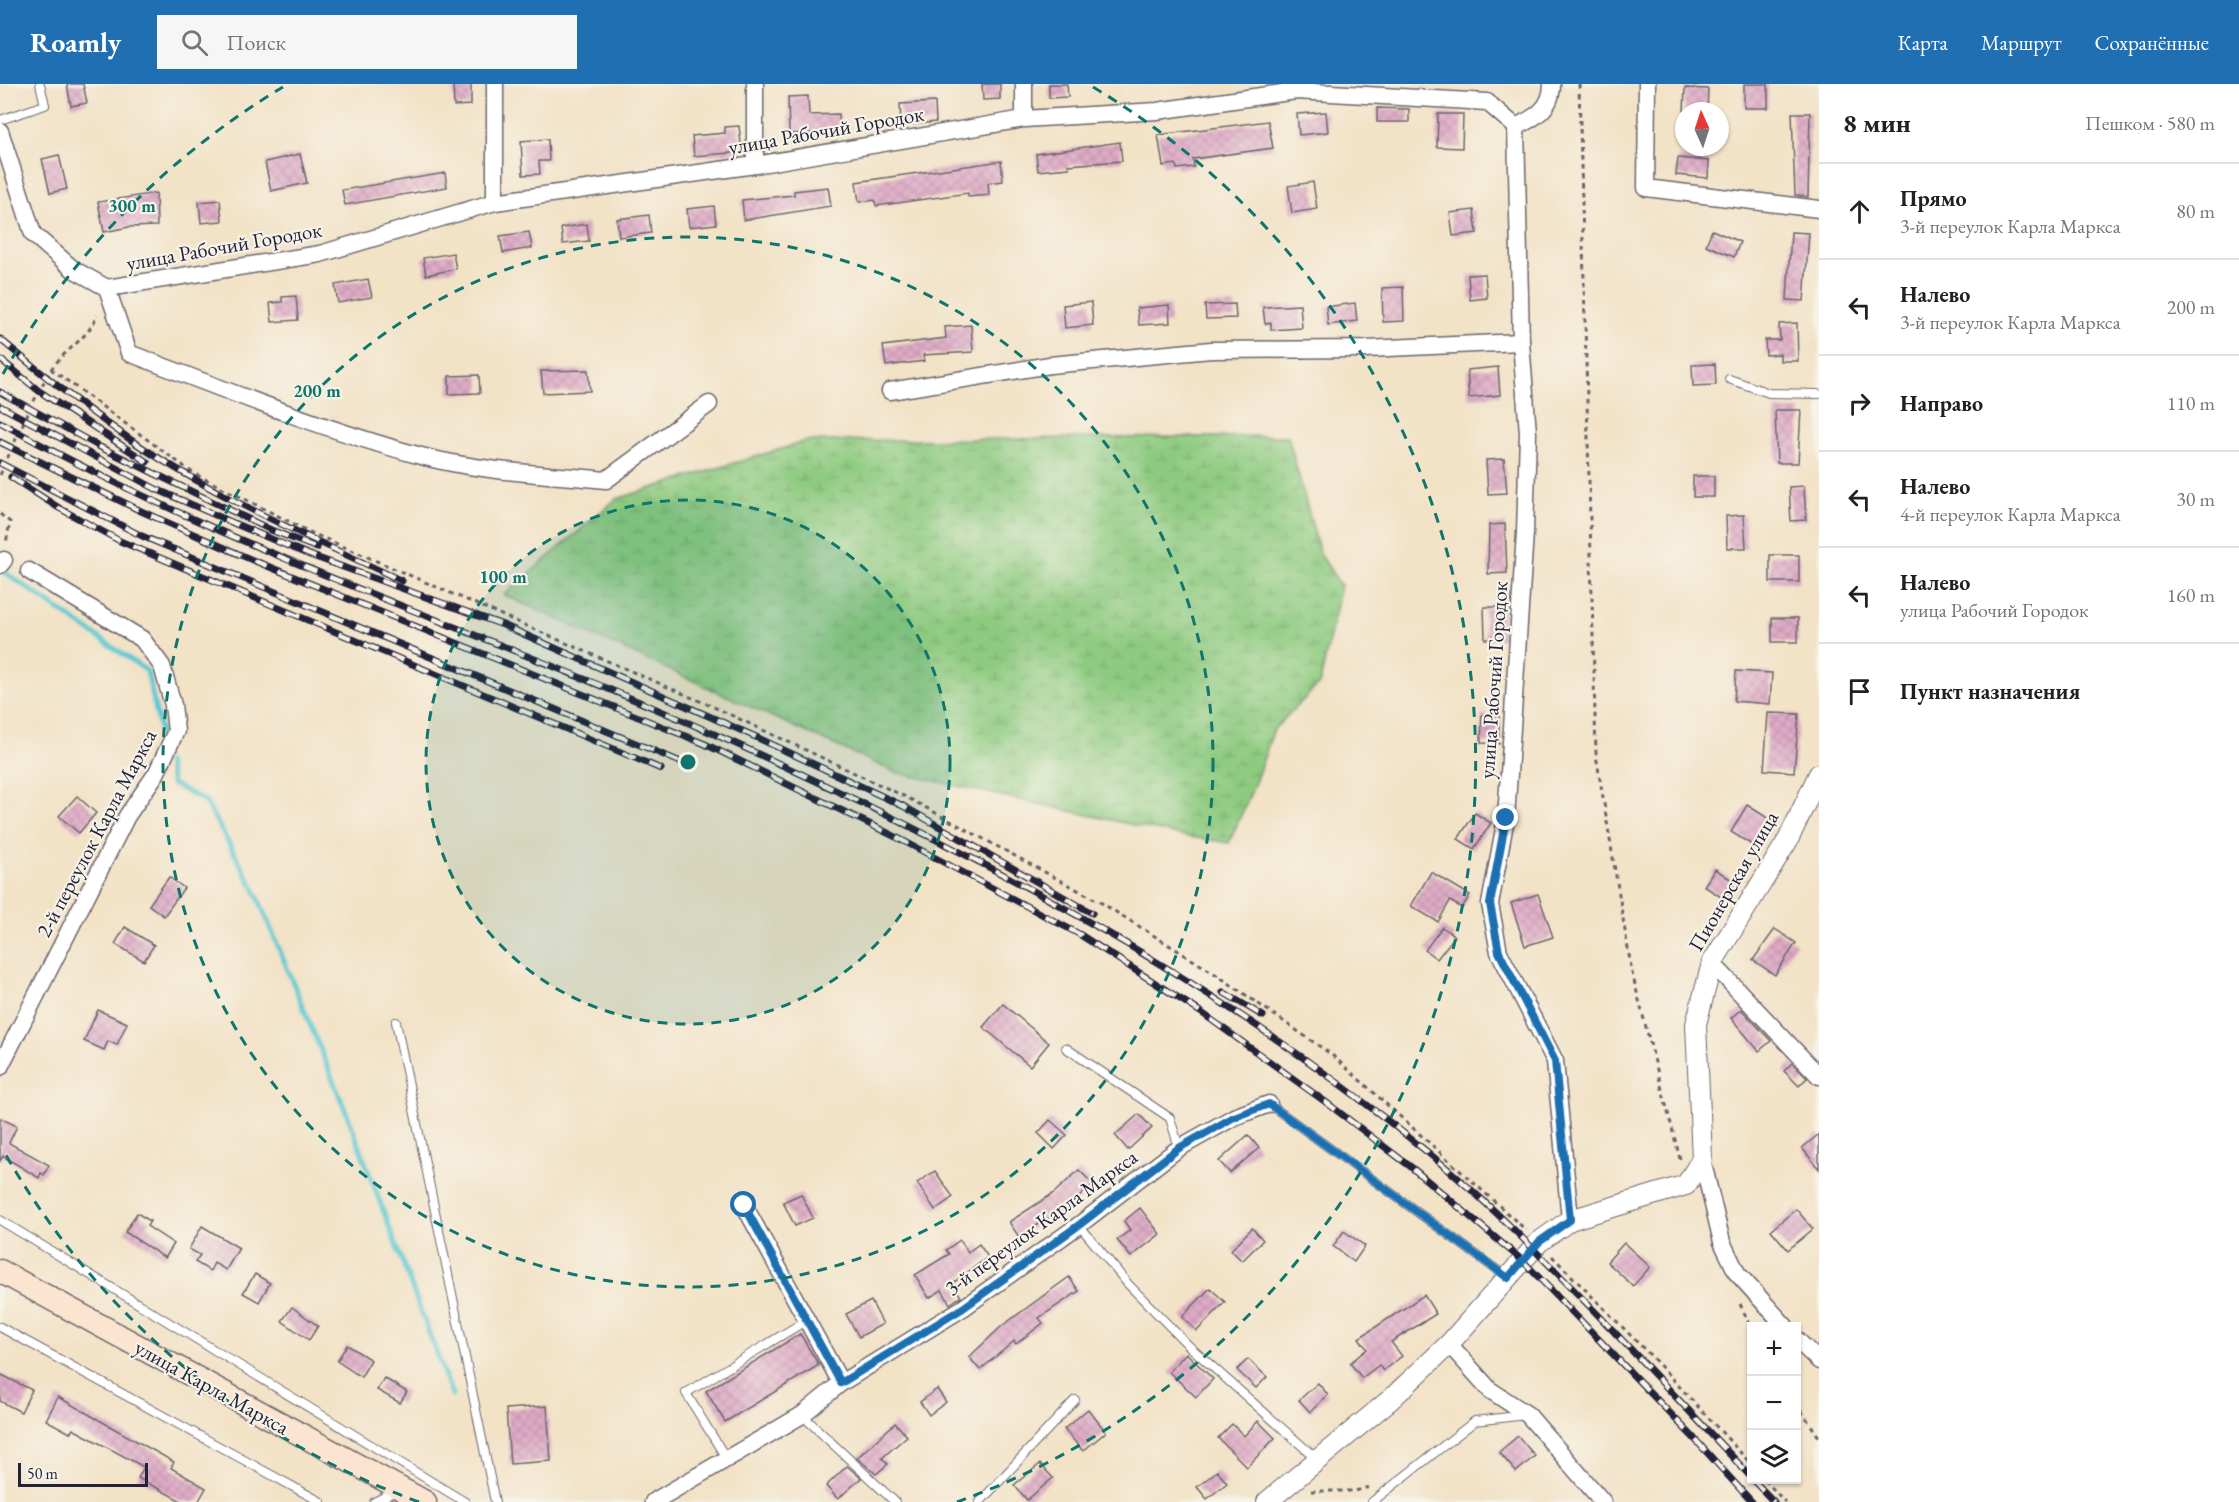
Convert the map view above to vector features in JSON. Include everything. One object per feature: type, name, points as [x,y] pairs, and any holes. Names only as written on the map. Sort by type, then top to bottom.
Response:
[{"type":"main road","name":"улица Карла Маркса","points":[[0,1271],[425,1502]]},
{"type":"street","points":[[495,84],[495,202]]},
{"type":"street","points":[[755,84],[755,165]]},
{"type":"street","points":[[1024,84],[1024,119]]},
{"type":"street","points":[[1516,127],[1538,116],[1552,98],[1552,84]]},
{"type":"street","points":[[1647,84],[1646,188],[1819,209]]},
{"type":"street","name":"улица Рабочий Городок","points":[[709,404],[606,480],[494,469],[423,456],[257,403],[129,353],[107,288],[320,254],[495,202],[755,165],[1024,119],[1157,111],[1296,88],[1487,102],[1516,127],[1521,342],[1528,433],[1525,533],[1506,818],[1490,904],[1499,952],[1555,1061],[1570,1220]]},
{"type":"street","points":[[0,131],[33,234],[73,269],[107,288]]},
{"type":"street","points":[[890,391],[1050,366],[1211,350],[1366,349],[1521,342]]},
{"type":"street","name":"2-й переулок Карла Маркса","points":[[0,1067],[127,816],[156,774],[176,731],[173,705],[162,666],[142,639],[29,571]]},
{"type":"street","name":"Пионерская улица","points":[[1702,1159],[1696,1024],[1712,963],[1788,840],[1819,774]]},
{"type":"street","points":[[1712,963],[1819,1076]]},
{"type":"street","name":"3-й переулок Карла Маркса","points":[[653,1502],[802,1415],[841,1383],[963,1308],[1079,1225],[1179,1148],[1234,1117],[1269,1104]]},
{"type":"street","points":[[1273,1496],[1318,1460],[1449,1344],[1539,1242],[1570,1220],[1686,1185],[1702,1159]]},
{"type":"street","points":[[1702,1159],[1722,1242],[1737,1273],[1781,1322]]},
{"type":"street","points":[[744,1205],[841,1383]]},
{"type":"street","points":[[1801,1343],[1819,1361]]},
{"type":"street","points":[[1449,1344],[1490,1390],[1528,1415],[1603,1502]]},
{"type":"lane","points":[[0,120],[45,105],[40,84]]},
{"type":"lane","points":[[1729,379],[1769,393],[1819,394]]},
{"type":"lane","points":[[396,1022],[495,1502]]},
{"type":"lane","points":[[1066,1048],[1170,1118],[1179,1148]]},
{"type":"lane","points":[[1269,1104],[1508,1278]]},
{"type":"lane","points":[[0,1220],[465,1502]]},
{"type":"lane","points":[[1079,1225],[1128,1284],[1189,1346],[1318,1460]]},
{"type":"lane","points":[[726,1458],[686,1393],[807,1320]]},
{"type":"lane","points":[[0,1327],[321,1502]]},
{"type":"lane","points":[[980,1502],[1076,1400]]},
{"type":"lane","points":[[802,1415],[895,1502]]},
{"type":"lane","points":[[1372,1502],[1475,1421],[1528,1415]]},
{"type":"lane","points":[[374,1502],[401,1489]]},
{"type":"path","points":[[1579,84],[1596,756],[1632,973],[1686,1185]]},
{"type":"path","points":[[0,475],[18,432],[51,369],[93,326],[107,288]]},
{"type":"path","points":[[51,369],[193,473],[312,533],[727,713],[908,798],[1100,902],[1217,975],[1332,1055],[1539,1242],[1653,1357],[1747,1460]]},
{"type":"path","points":[[1738,1298],[1749,1322]]},
{"type":"path","points":[[1801,1409],[1819,1437]]},
{"type":"path","points":[[1273,1496],[1355,1491],[1400,1478]]},
{"type":"path","points":[[1769,1484],[1785,1502]]},
{"type":"green space","points":[[1288,436],[1320,554],[1341,586],[1320,683],[1274,729],[1253,788],[1229,843],[1183,836],[894,772],[504,595],[616,499],[807,441]]},
{"type":"building","points":[[67,84],[83,84],[87,103],[71,106]]},
{"type":"building","points":[[453,84],[471,84],[471,105],[454,106]]},
{"type":"building","points":[[982,84],[1000,84],[1000,99],[983,100]]},
{"type":"building","points":[[1049,84],[1067,84],[1068,97],[1049,98]]},
{"type":"building","points":[[1744,84],[1768,84],[1768,108],[1744,108]]},
{"type":"building","points":[[1685,88],[1708,89],[1707,102],[1684,102]]},
{"type":"building","points":[[808,96],[809,115],[839,114],[840,132],[789,134],[788,97]]},
{"type":"building","points":[[935,102],[936,122],[901,125],[900,104]]},
{"type":"building","points":[[1377,108],[1409,109],[1409,122],[1377,122]]},
{"type":"building","points":[[1326,112],[1328,132],[1299,135],[1297,114]]},
{"type":"building","points":[[1792,113],[1810,113],[1808,197],[1795,195]]},
{"type":"building","points":[[1438,114],[1463,114],[1462,148],[1437,147]]},
{"type":"building","points":[[1268,121],[1273,148],[1193,159],[1194,167],[1177,169],[1176,164],[1163,166],[1158,135]]},
{"type":"building","points":[[739,126],[742,152],[694,156],[692,136],[725,133],[725,127]]},
{"type":"building","points":[[548,139],[549,161],[539,161],[540,174],[523,175],[521,141]]},
{"type":"building","points":[[1120,142],[1122,161],[1068,165],[1069,168],[1038,171],[1036,154]]},
{"type":"building","points":[[300,154],[307,183],[271,191],[265,162]]},
{"type":"building","points":[[59,155],[67,189],[50,193],[42,159]]},
{"type":"building","points":[[1678,158],[1709,161],[1708,178],[1676,175]]},
{"type":"building","points":[[1001,161],[1003,181],[988,183],[989,195],[968,197],[968,193],[876,206],[875,200],[859,202],[856,182]]},
{"type":"building","points":[[445,173],[447,187],[345,205],[342,190]]},
{"type":"building","points":[[1313,182],[1317,209],[1292,213],[1288,186]]},
{"type":"building","points":[[828,187],[831,206],[744,220],[742,200],[794,195],[794,191]]},
{"type":"building","points":[[156,193],[157,226],[129,227],[104,232],[98,202]]},
{"type":"building","points":[[220,200],[222,221],[201,223],[199,202]]},
{"type":"building","points":[[714,206],[716,224],[689,227],[687,209]]},
{"type":"building","points":[[1474,210],[1477,233],[1453,236],[1450,213]]},
{"type":"building","points":[[649,215],[651,233],[619,237],[617,219]]},
{"type":"building","points":[[587,224],[589,241],[563,244],[561,228]]},
{"type":"building","points":[[1712,230],[1740,242],[1734,257],[1706,245]]},
{"type":"building","points":[[529,232],[532,248],[503,253],[500,236]]},
{"type":"building","points":[[1791,232],[1809,233],[1804,301],[1787,300]]},
{"type":"building","points":[[453,253],[456,269],[426,275],[423,258]]},
{"type":"building","points":[[1485,274],[1487,298],[1470,300],[1468,275]]},
{"type":"building","points":[[368,279],[372,297],[338,303],[335,285]]},
{"type":"building","points":[[1403,287],[1404,321],[1383,322],[1382,288]]},
{"type":"building","points":[[296,296],[298,320],[272,322],[270,303],[282,302],[282,297]]},
{"type":"building","points":[[1091,302],[1093,325],[1065,328],[1063,305]]},
{"type":"building","points":[[1355,303],[1357,321],[1328,325],[1326,307]]},
{"type":"building","points":[[1235,304],[1236,318],[1206,319],[1205,305]]},
{"type":"building","points":[[1169,305],[1170,323],[1139,325],[1137,308]]},
{"type":"building","points":[[1300,305],[1302,328],[1271,330],[1271,323],[1265,324],[1263,307]]},
{"type":"building","points":[[1797,323],[1798,361],[1780,361],[1780,354],[1766,355],[1765,340],[1780,340],[1779,324]]},
{"type":"building","points":[[971,325],[973,352],[923,355],[924,361],[886,366],[883,346],[946,338],[945,327]]},
{"type":"building","points":[[1715,364],[1716,385],[1693,386],[1692,365]]},
{"type":"building","points":[[1498,367],[1500,395],[1469,398],[1467,370]]},
{"type":"building","points":[[588,370],[590,391],[543,393],[541,371]]},
{"type":"building","points":[[479,375],[480,393],[449,394],[449,376]]},
{"type":"building","points":[[1775,410],[1801,410],[1798,463],[1777,463]]},
{"type":"building","points":[[1504,459],[1507,493],[1488,494],[1486,460]]},
{"type":"building","points":[[1693,476],[1714,476],[1714,497],[1693,497]]},
{"type":"building","points":[[1804,486],[1806,520],[1791,521],[1789,487]]},
{"type":"building","points":[[1744,515],[1746,548],[1727,548],[1726,516]]},
{"type":"building","points":[[1505,524],[1507,573],[1488,574],[1489,525]]},
{"type":"building","points":[[1770,555],[1799,555],[1799,582],[1770,582]]},
{"type":"building","points":[[1484,607],[1503,607],[1503,639],[1485,639]]},
{"type":"building","points":[[1772,618],[1798,618],[1798,642],[1772,642]]},
{"type":"building","points":[[1736,671],[1772,673],[1770,704],[1734,701]]},
{"type":"building","points":[[1768,713],[1799,714],[1794,772],[1764,770]]},
{"type":"building","points":[[1482,715],[1499,715],[1499,744],[1481,743]]},
{"type":"building","points":[[77,796],[96,813],[79,833],[59,816]]},
{"type":"building","points":[[1747,805],[1774,822],[1757,848],[1731,832]]},
{"type":"building","points":[[1475,813],[1491,823],[1474,849],[1458,839]]},
{"type":"building","points":[[1715,869],[1735,882],[1724,899],[1704,886]]},
{"type":"building","points":[[1431,872],[1470,895],[1462,908],[1450,901],[1438,922],[1411,906]]},
{"type":"building","points":[[169,877],[184,888],[164,916],[149,905]]},
{"type":"building","points":[[1538,894],[1553,937],[1525,946],[1511,903]]},
{"type":"building","points":[[125,927],[154,945],[144,961],[115,944]]},
{"type":"building","points":[[1442,927],[1455,936],[1437,959],[1425,950]]},
{"type":"building","points":[[1775,929],[1796,943],[1775,975],[1753,960]]},
{"type":"building","points":[[1003,1004],[1049,1043],[1030,1066],[983,1027]]},
{"type":"building","points":[[1741,1009],[1771,1041],[1759,1051],[1731,1018]]},
{"type":"building","points":[[98,1010],[127,1023],[117,1045],[108,1041],[104,1050],[84,1041]]},
{"type":"building","points":[[1792,1063],[1807,1078],[1799,1086],[1784,1071]]},
{"type":"building","points":[[1139,1114],[1152,1128],[1128,1150],[1115,1135]]},
{"type":"building","points":[[0,1118],[17,1126],[9,1143],[49,1165],[44,1175],[41,1173],[39,1178],[3,1156],[0,1161]]},
{"type":"building","points":[[1050,1120],[1067,1135],[1054,1149],[1038,1133]]},
{"type":"building","points":[[1819,1134],[1819,1169],[1802,1148]]},
{"type":"building","points":[[1248,1135],[1259,1148],[1230,1173],[1219,1161]]},
{"type":"building","points":[[1079,1170],[1093,1184],[1074,1202],[1019,1237],[1009,1222],[1054,1193]]},
{"type":"building","points":[[935,1171],[953,1197],[935,1210],[917,1183]]},
{"type":"building","points":[[801,1194],[813,1218],[795,1226],[783,1202]]},
{"type":"building","points":[[1140,1208],[1160,1234],[1131,1257],[1117,1240],[1130,1230],[1124,1221]]},
{"type":"building","points":[[1796,1209],[1813,1229],[1788,1250],[1771,1230]]},
{"type":"building","points":[[137,1213],[150,1221],[147,1226],[174,1244],[165,1258],[125,1232]]},
{"type":"building","points":[[202,1226],[239,1248],[226,1270],[214,1263],[210,1271],[195,1262],[200,1255],[189,1249]]},
{"type":"building","points":[[1252,1228],[1263,1240],[1242,1261],[1231,1250]]},
{"type":"building","points":[[1344,1231],[1365,1246],[1354,1262],[1333,1246]]},
{"type":"building","points":[[960,1240],[968,1252],[979,1244],[988,1257],[953,1283],[961,1297],[950,1304],[942,1290],[929,1298],[915,1275],[949,1254],[946,1250]]},
{"type":"building","points":[[1624,1243],[1650,1267],[1633,1286],[1607,1262]]},
{"type":"building","points":[[255,1274],[270,1283],[259,1302],[243,1293]]},
{"type":"building","points":[[1069,1277],[1079,1291],[1039,1318],[1043,1323],[1016,1344],[1014,1341],[980,1370],[969,1357],[1002,1326]]},
{"type":"building","points":[[1210,1288],[1225,1302],[1197,1331],[1182,1317]]},
{"type":"building","points":[[1424,1295],[1436,1314],[1391,1342],[1402,1356],[1383,1371],[1379,1365],[1362,1378],[1350,1363],[1367,1349],[1359,1338]]},
{"type":"building","points":[[871,1301],[883,1324],[859,1337],[846,1314]]},
{"type":"building","points":[[292,1307],[318,1326],[309,1340],[282,1321]]},
{"type":"building","points":[[800,1334],[819,1365],[725,1422],[706,1391]]},
{"type":"building","points":[[347,1345],[371,1360],[361,1377],[337,1361]]},
{"type":"building","points":[[1186,1353],[1213,1379],[1196,1397],[1169,1372]]},
{"type":"building","points":[[1248,1359],[1267,1377],[1256,1388],[1237,1370]]},
{"type":"building","points":[[0,1374],[32,1390],[21,1412],[0,1401]]},
{"type":"building","points":[[384,1378],[407,1392],[400,1403],[377,1390]]},
{"type":"building","points":[[1318,1383],[1328,1395],[1310,1412],[1299,1400]]},
{"type":"building","points":[[937,1389],[946,1402],[929,1415],[920,1402]]},
{"type":"building","points":[[58,1397],[174,1462],[171,1468],[206,1488],[198,1502],[183,1502],[138,1478],[144,1467],[73,1429],[70,1433],[46,1420]]},
{"type":"building","points":[[547,1406],[551,1461],[510,1464],[506,1409]]},
{"type":"building","points":[[1088,1409],[1106,1432],[1083,1451],[1064,1429]]},
{"type":"building","points":[[1258,1421],[1275,1438],[1247,1467],[1218,1438],[1232,1424],[1244,1436]]},
{"type":"building","points":[[895,1423],[907,1436],[882,1458],[888,1464],[876,1474],[857,1458]]},
{"type":"building","points":[[1518,1436],[1535,1456],[1516,1472],[1499,1452]]},
{"type":"building","points":[[1040,1464],[1053,1478],[1027,1500],[1014,1485]]},
{"type":"building","points":[[847,1466],[861,1478],[838,1499],[826,1486]]},
{"type":"building","points":[[1217,1471],[1227,1483],[1207,1499],[1197,1487]]},
{"type":"waterway","points":[[0,569],[147,671],[164,747]]},
{"type":"waterway","points":[[167,762],[172,784],[205,801],[255,890],[351,1124],[452,1395]]},
{"type":"railway","points":[[0,339],[82,405],[166,462],[265,516],[402,581]]},
{"type":"railway","points":[[0,359],[39,391],[147,462]]},
{"type":"railway","points":[[0,392],[100,447],[271,530],[317,548]]},
{"type":"railway","points":[[0,406],[156,489],[238,525],[307,554],[503,625],[756,737],[903,806],[1092,913]]},
{"type":"railway","points":[[0,422],[86,468],[174,510],[353,587],[625,695],[807,777],[991,868],[1170,970],[1256,1025],[1340,1084],[1445,1167],[1492,1208],[1558,1274],[1747,1473]]},
{"type":"railway","points":[[0,442],[141,511],[250,559],[705,744],[896,837],[1079,934],[1202,1013],[1327,1103],[1411,1167],[1523,1261],[1692,1436],[1752,1502]]},
{"type":"railway","points":[[0,463],[142,536],[683,763]]},
{"type":"railway","points":[[11,477],[59,508],[120,541],[661,769]]},
{"type":"railway","points":[[1223,992],[1263,1016]]},
{"type":"railway","points":[[1757,1484],[1774,1502]]},
{"type":"route","points":[[744,1205],[841,1383],[963,1308],[1079,1225],[1179,1148],[1234,1117],[1269,1104],[1508,1278],[1533,1247],[1570,1220],[1555,1061],[1499,952],[1490,904],[1506,818]]}]
